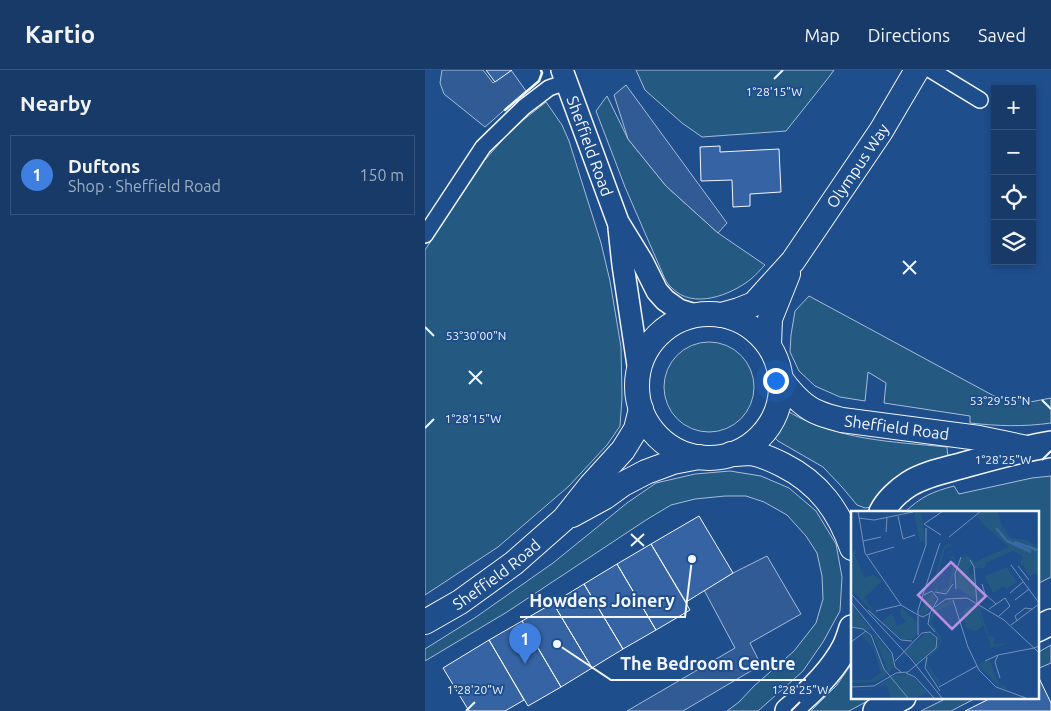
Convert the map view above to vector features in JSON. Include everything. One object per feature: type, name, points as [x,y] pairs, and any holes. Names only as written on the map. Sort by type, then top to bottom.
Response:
[{"type":"highway","points":[[883,511],[900,491],[918,480],[1039,446]]},
{"type":"highway","points":[[1039,628],[1051,622]]},
{"type":"highway","points":[[788,711],[825,676],[846,645],[851,631]]},
{"type":"highway","points":[[876,711],[901,698]]},
{"type":"main road","name":"Olympus Way","points":[[721,315],[754,304],[793,261],[881,131],[917,70]]},
{"type":"main road","name":"Sheffield Road","points":[[564,76],[618,222],[642,260],[657,291],[665,300],[679,310],[695,315]]},
{"type":"main road","name":"Sheffield Road","points":[[618,222],[639,372]]},
{"type":"main road","name":"Olympus Way","points":[[769,345],[770,319],[793,261]]},
{"type":"main road","points":[[731,454],[743,450],[753,443],[762,435],[775,415],[781,392],[781,380],[777,362],[769,345],[748,325],[735,318],[721,315],[695,315],[676,322],[658,335],[649,346],[643,358],[639,372],[638,393],[641,409],[649,424],[656,434],[675,449],[699,457],[750,453],[772,459],[794,471],[813,485],[826,498],[847,532],[851,545]]},
{"type":"main road","name":"Sheffield Road","points":[[781,380],[791,393],[805,404],[818,413],[833,418],[1039,446]]},
{"type":"main road","name":"Sheffield Road","points":[[425,622],[460,602],[515,563],[564,519],[591,484],[623,450],[636,429],[641,409]]},
{"type":"main road","name":"Sheffield Road","points":[[564,519],[646,472],[673,462],[699,457]]},
{"type":"street","points":[[931,70],[980,100]]},
{"type":"street","points":[[425,235],[483,148],[524,107],[564,76]]},
{"type":"shaded area","points":[[442,70],[483,70],[493,83],[511,70],[526,91],[485,127],[444,94],[440,83]]},
{"type":"shaded area","points":[[636,70],[834,70],[786,131],[702,137],[682,123],[645,90]]},
{"type":"shaded area","points":[[626,85],[727,223],[718,233],[666,186],[628,139],[614,95]]},
{"type":"shaded area","points":[[607,96],[628,139],[666,186],[718,233],[765,265],[751,279],[723,295],[701,299],[681,295],[669,285],[625,187],[596,111]]},
{"type":"shaded area","points":[[546,102],[562,125],[569,141],[601,243],[610,281],[621,347],[622,398],[620,426],[607,445],[569,486],[498,547],[425,595],[425,250],[484,161],[513,128]]},
{"type":"shaded area","points":[[809,296],[994,396],[1030,402],[1051,398],[1051,423],[1010,426],[970,423],[970,416],[884,403],[886,383],[868,372],[865,401],[840,397],[815,386],[799,371],[790,352],[795,311]]},
{"type":"shaded area","points":[[709,342],[726,346],[741,355],[750,370],[754,387],[750,404],[741,419],[726,428],[709,432],[692,428],[677,419],[668,404],[664,387],[668,370],[677,355],[692,346]]},
{"type":"shaded area","points":[[786,412],[826,429],[846,434],[886,441],[947,447],[948,459],[872,507],[865,508],[857,505],[823,467],[778,441],[773,436],[773,432]]},
{"type":"shaded area","points":[[730,471],[761,476],[789,488],[816,511],[836,544],[842,577],[840,611],[823,642],[803,671],[758,711],[727,711],[794,651],[816,623],[823,599],[822,576],[817,553],[806,536],[787,515],[764,502],[746,496],[695,499],[671,505],[507,612],[425,661],[425,649],[476,617],[553,563],[627,503],[656,483],[695,474]]},
{"type":"shaded area","points":[[1051,476],[1051,577],[1039,583],[1039,511],[906,511],[928,495],[954,486],[959,494],[1032,478]]},
{"type":"shaded area","points":[[767,556],[801,614],[750,643],[761,665],[683,711],[627,711],[735,648],[704,590]]},
{"type":"shaded area","points":[[1051,645],[1051,663],[1039,668],[1039,652]]},
{"type":"shaded area","points":[[851,664],[851,698],[873,698],[849,711],[811,711],[837,685]]},
{"type":"shaded area","points":[[947,698],[976,698],[951,711],[921,711]]},
{"type":"building","points":[[486,70],[512,70],[495,82]]},
{"type":"building","points":[[720,146],[720,152],[779,149],[781,192],[750,194],[750,206],[733,207],[732,180],[701,181],[700,147]]},
{"type":"building","points":[[699,516],[733,573],[686,602],[651,544]]},
{"type":"building","points":[[651,544],[690,610],[656,630],[617,564]]},
{"type":"building","points":[[617,564],[656,630],[623,649],[584,584]]},
{"type":"building","points":[[584,584],[623,649],[592,668],[553,603]]},
{"type":"building","points":[[553,603],[592,668],[561,687],[522,621]]},
{"type":"building","points":[[522,621],[561,687],[528,706],[489,640]]},
{"type":"building","points":[[489,640],[524,700],[505,711],[469,711],[443,668]]},
{"type":"building","points":[[1039,678],[1051,703],[1051,711],[965,711],[991,698],[1039,698]]},
{"type":"wall","points":[[505,110],[539,81],[542,73],[541,70]]},
{"type":"place","name":"Howdens Joinery","points":[[692,559]]},
{"type":"place","name":"The Bedroom Centre","points":[[557,644]]},
{"type":"place","name":"Duftons","points":[[525,664]]}]
